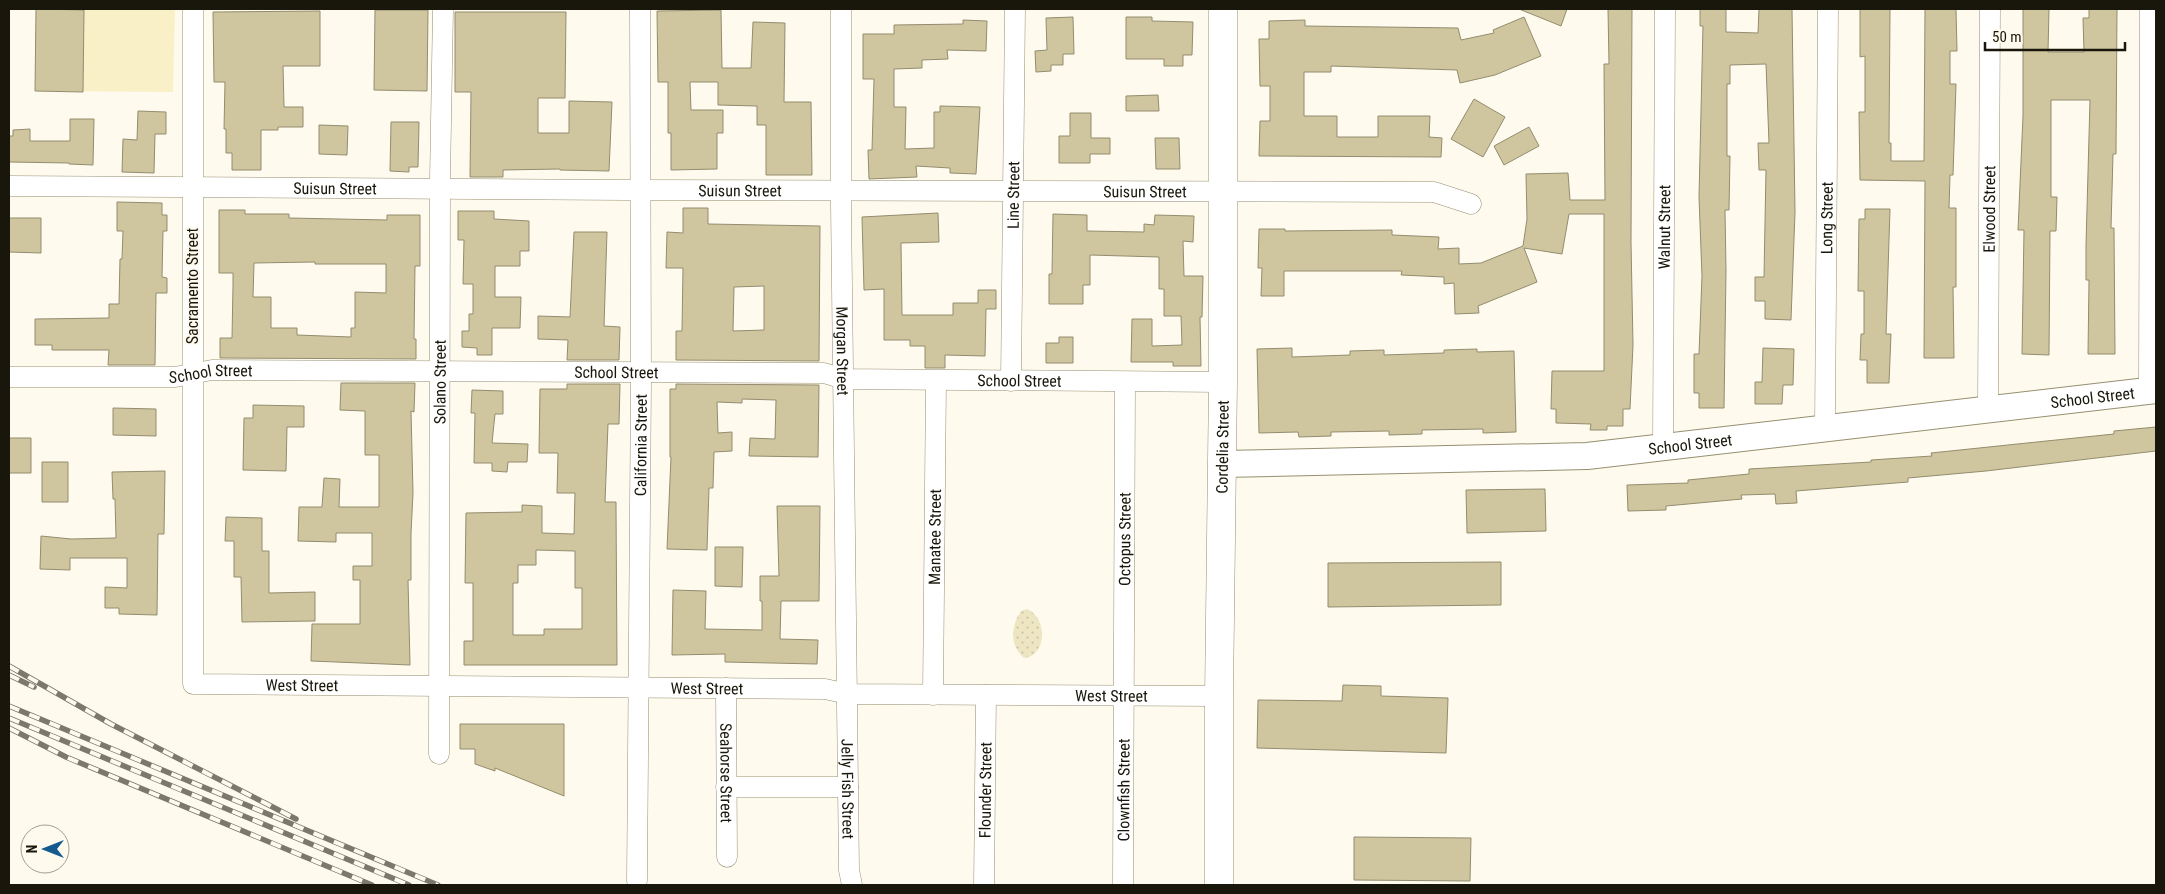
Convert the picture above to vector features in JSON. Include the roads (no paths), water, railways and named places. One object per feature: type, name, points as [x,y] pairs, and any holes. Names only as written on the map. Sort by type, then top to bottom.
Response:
[{"type":"main road","name":"Cordelia Street","points":[[1219,885],[1224,192],[1223,9]]},
{"type":"street","name":"Sacramento Street","points":[[193,9],[193,684]]},
{"type":"street","name":"Solano Street","points":[[439,754],[440,189],[443,9]]},
{"type":"street","name":"California Street","points":[[637,881],[636,759],[640,689],[640,9]]},
{"type":"street","name":"Morgan Street","points":[[841,9],[841,190],[848,694]]},
{"type":"street","name":"Line Street","points":[[1011,381],[1015,9]]},
{"type":"street","name":"Walnut Street","points":[[1664,446],[1665,9]]},
{"type":"street","name":"Long Street","points":[[1825,428],[1828,9]]},
{"type":"street","name":"Elwood Street","points":[[1988,409],[1990,9]]},
{"type":"street","points":[[2150,9],[2152,390]]},
{"type":"street","name":"Suisun Street","points":[[9,186],[1434,192],[1471,204]]},
{"type":"street","name":"School Street","points":[[9,377],[174,377],[212,370],[441,370],[824,374],[844,379],[936,381],[1223,382]]},
{"type":"street","name":"Manatee Street","points":[[933,695],[936,381]]},
{"type":"street","name":"Octopus Street","points":[[1124,696],[1125,382]]},
{"type":"street","name":"School Street","points":[[1222,464],[1587,456],[2152,390]]},
{"type":"street","name":"West Street","points":[[193,684],[825,689],[848,694],[1219,696]]},
{"type":"street","name":"Seahorse Street","points":[[726,688],[727,857]]},
{"type":"street","name":"Jelly Fish Street","points":[[848,694],[849,870],[852,885]]},
{"type":"street","name":"Flounder Street","points":[[984,885],[986,695]]},
{"type":"street","name":"Clownfish Street","points":[[1123,885],[1124,696]]},
{"type":"street","points":[[726,787],[848,787]]},
{"type":"railway","points":[[9,666],[111,724],[296,819]]},
{"type":"railway","points":[[9,675],[34,687]]},
{"type":"railway","points":[[9,706],[438,885]]},
{"type":"railway","points":[[9,718],[409,885]]},
{"type":"railway","points":[[9,728],[66,757],[372,885]]}]
